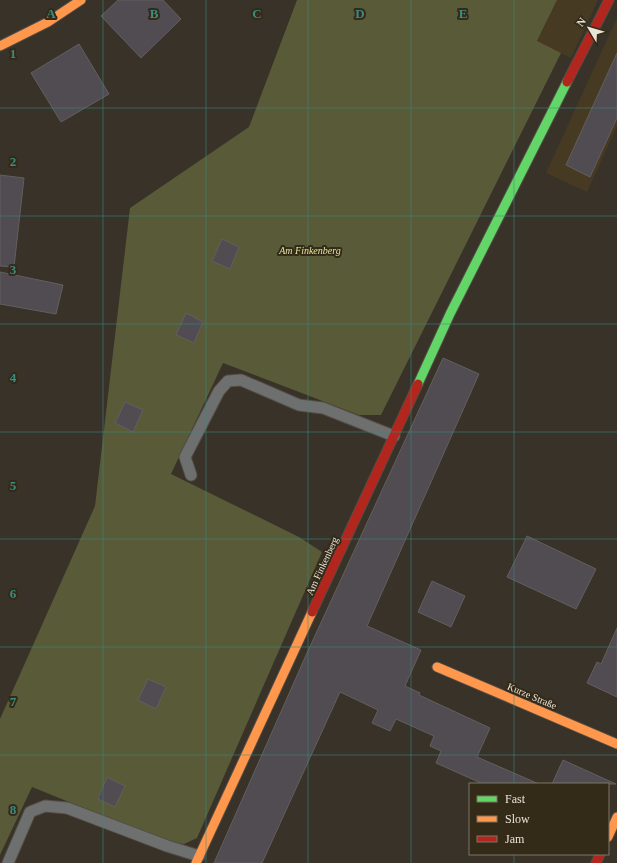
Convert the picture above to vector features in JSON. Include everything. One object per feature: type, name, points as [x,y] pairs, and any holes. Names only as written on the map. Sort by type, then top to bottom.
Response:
[{"type":"street","points":[[0,46],[48,22],[81,0]]},
{"type":"street","name":"Am Finkenberg","points":[[198,860],[450,314],[609,0]]},
{"type":"street","name":"Kurze Straße","points":[[438,667],[617,744]]},
{"type":"street","points":[[609,835],[617,817]]},
{"type":"lane","points":[[191,475],[185,457],[219,391],[228,381],[241,380],[299,405],[323,408],[394,436]]},
{"type":"lane","points":[[8,863],[30,812],[45,806],[67,808],[167,846],[198,860]]},
{"type":"shaded area","points":[[557,0],[598,0],[571,58],[537,42]]},
{"type":"shaded area","points":[[617,18],[617,126],[587,192],[546,173]]},
{"type":"green space","name":"Am Finkenberg","points":[[297,0],[557,0],[537,41],[561,53],[381,415],[359,415],[223,363],[171,474],[299,537],[322,552],[197,838],[184,844],[170,843],[32,787],[0,855],[0,719],[95,506],[130,208],[249,127]]},
{"type":"building","points":[[118,0],[163,0],[181,19],[141,58],[101,16]]},
{"type":"building","points":[[79,44],[109,94],[61,122],[31,73]]},
{"type":"building","points":[[617,53],[617,118],[590,177],[566,165]]},
{"type":"building","points":[[0,175],[24,178],[14,267],[0,266]]},
{"type":"building","points":[[222,239],[239,247],[230,269],[212,261]]},
{"type":"building","points":[[0,272],[63,285],[56,314],[0,304]]},
{"type":"building","points":[[186,313],[203,322],[194,343],[176,335]]},
{"type":"building","points":[[443,358],[479,374],[367,626],[421,650],[405,686],[420,693],[419,695],[490,728],[477,757],[537,783],[481,783],[436,763],[441,751],[430,746],[434,736],[396,719],[390,731],[372,723],[378,710],[340,692],[262,863],[214,863],[307,653]]},
{"type":"building","points":[[125,402],[143,410],[133,432],[115,423]]},
{"type":"building","points":[[527,536],[596,569],[576,609],[507,577]]},
{"type":"building","points":[[432,581],[465,596],[451,627],[418,612]]},
{"type":"building","points":[[617,628],[617,697],[587,683],[597,662],[601,664]]},
{"type":"building","points":[[148,679],[166,687],[156,709],[138,700]]},
{"type":"building","points":[[563,760],[616,784],[609,783],[552,783]]},
{"type":"building","points":[[107,777],[125,786],[115,807],[98,799]]},
{"type":"traffic: fast","points":[[418,384],[450,314],[567,82]]},
{"type":"traffic: slow","points":[[0,46],[48,22],[81,0]]},
{"type":"traffic: slow","points":[[196,863],[312,612]]},
{"type":"traffic: slow","points":[[437,667],[617,744]]},
{"type":"traffic: slow","points":[[609,835],[617,817]]},
{"type":"traffic: jam","points":[[567,82],[609,0]]},
{"type":"traffic: jam","points":[[312,612],[418,384]]},
{"type":"traffic: jam","points":[[596,863],[600,855]]}]
